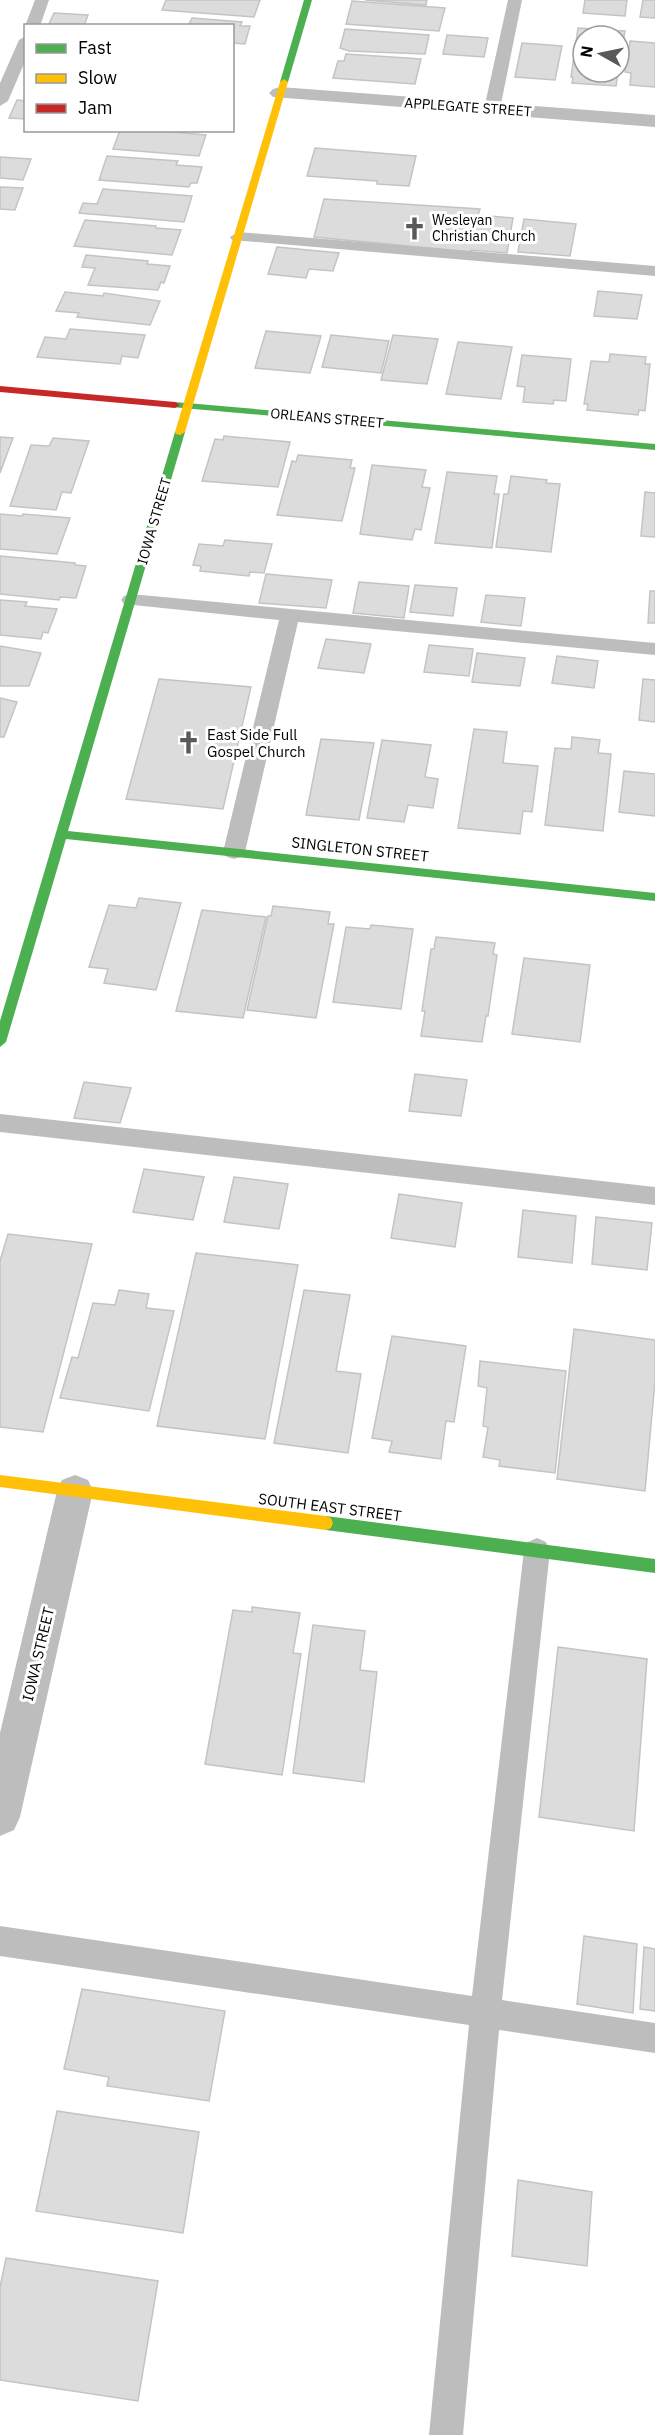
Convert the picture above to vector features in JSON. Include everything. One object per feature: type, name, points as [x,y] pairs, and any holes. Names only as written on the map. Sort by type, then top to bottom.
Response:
[{"type":"street","name":"IOWA STREET","points":[[0,1042],[308,0]]},
{"type":"street","name":"APPLEGATE STREET","points":[[280,93],[655,121]]},
{"type":"street","name":"ORLEANS STREET","points":[[0,389],[655,447]]},
{"type":"street","name":"SINGLETON STREET","points":[[62,834],[655,897]]},
{"type":"street","name":"SOUTH EAST STREET","points":[[0,1481],[655,1566]]},
{"type":"street","name":"IOWA STREET","points":[[0,1817],[75,1491]]},
{"type":"lane","points":[[33,24],[42,0]]},
{"type":"lane","points":[[492,109],[515,0]]},
{"type":"lane","points":[[0,102],[24,45]]},
{"type":"lane","points":[[238,237],[655,271]]},
{"type":"lane","points":[[131,600],[655,649]]},
{"type":"lane","points":[[234,852],[290,615]]},
{"type":"lane","points":[[0,1123],[655,1196]]},
{"type":"lane","points":[[446,2435],[485,2013],[537,1550]]},
{"type":"lane","points":[[0,1941],[655,2038]]},
{"type":"building","points":[[166,0],[260,0],[254,17],[162,10]]},
{"type":"building","points":[[365,0],[427,0],[426,5]]},
{"type":"building","points":[[585,0],[627,0],[625,16],[583,13]]},
{"type":"building","points":[[643,0],[655,0],[655,18],[640,17]]},
{"type":"building","points":[[352,1],[445,8],[439,31],[346,24]]},
{"type":"building","points":[[54,13],[88,15],[85,24],[49,24]]},
{"type":"building","points":[[192,18],[242,22],[240,26],[250,26],[245,44],[234,43],[234,24],[189,24]]},
{"type":"building","points":[[345,29],[429,35],[425,54],[349,51],[340,48]]},
{"type":"building","points":[[447,35],[488,38],[484,57],[443,54]]},
{"type":"building","points":[[631,41],[655,43],[655,87],[630,85]]},
{"type":"building","points":[[522,43],[562,46],[555,80],[515,77]]},
{"type":"building","points":[[346,54],[421,59],[415,84],[333,78],[338,61],[344,61]]},
{"type":"building","points":[[587,84],[616,84],[616,86]]},
{"type":"building","points":[[17,100],[24,101],[24,119],[9,118]]},
{"type":"building","points":[[119,132],[173,132],[206,135],[199,156],[113,149]]},
{"type":"building","points":[[315,148],[416,156],[409,186],[377,184],[377,181],[307,176]]},
{"type":"building","points":[[107,156],[178,161],[176,165],[202,167],[197,183],[191,183],[189,187],[99,180]]},
{"type":"building","points":[[0,157],[31,159],[23,180],[0,178]]},
{"type":"building","points":[[0,187],[23,188],[15,210],[0,209]]},
{"type":"building","points":[[103,189],[192,196],[184,222],[79,213],[83,203],[97,204]]},
{"type":"building","name":"Wesleyan Christian Church","points":[[324,199],[480,209],[478,215],[513,218],[507,253],[471,250],[471,252],[314,237]]},
{"type":"building","points":[[524,219],[576,224],[570,256],[518,252]]},
{"type":"building","points":[[85,220],[181,230],[172,255],[74,246]]},
{"type":"building","points":[[277,247],[339,253],[333,271],[309,269],[306,278],[268,274]]},
{"type":"building","points":[[86,255],[148,261],[147,264],[170,266],[164,283],[161,282],[158,290],[88,285],[95,268],[82,267]]},
{"type":"building","points":[[598,291],[642,295],[637,319],[594,316]]},
{"type":"building","points":[[65,292],[103,296],[104,293],[160,301],[150,325],[77,317],[79,313],[56,311]]},
{"type":"building","points":[[70,329],[145,335],[138,358],[122,356],[120,364],[37,357],[45,337],[66,339]]},
{"type":"building","points":[[266,331],[321,336],[310,373],[255,368]]},
{"type":"building","points":[[331,335],[389,341],[381,373],[322,367]]},
{"type":"building","points":[[393,335],[438,339],[427,384],[381,380]]},
{"type":"building","points":[[458,342],[512,347],[501,399],[446,394]]},
{"type":"building","points":[[610,354],[646,357],[645,364],[650,364],[645,411],[639,410],[638,415],[587,410],[588,404],[584,404],[591,361],[609,362]]},
{"type":"building","points":[[522,355],[571,359],[566,401],[554,400],[553,404],[523,402],[525,387],[517,386]]},
{"type":"building","points":[[224,436],[290,442],[278,487],[202,481],[215,439],[223,440]]},
{"type":"building","points":[[0,437],[13,438],[0,473]]},
{"type":"building","points":[[53,438],[89,441],[71,493],[62,492],[56,510],[10,506],[31,445],[49,446]]},
{"type":"building","points":[[298,455],[352,460],[350,468],[355,468],[342,521],[277,515],[292,461],[296,462]]},
{"type":"building","points":[[372,465],[426,470],[422,487],[430,488],[421,530],[415,529],[412,540],[360,534]]},
{"type":"building","points":[[447,472],[497,476],[494,494],[499,494],[492,548],[435,543]]},
{"type":"building","points":[[511,476],[547,480],[546,483],[560,484],[551,552],[496,547],[504,494],[508,494]]},
{"type":"building","points":[[645,492],[655,493],[655,537],[641,536]]},
{"type":"building","points":[[0,514],[70,518],[57,554],[0,549]]},
{"type":"building","points":[[225,540],[272,544],[264,573],[250,572],[249,576],[200,571],[201,566],[193,565],[199,544],[223,546]]},
{"type":"building","points":[[0,556],[86,566],[76,598],[60,597],[59,600],[0,594]]},
{"type":"building","points":[[266,574],[332,580],[326,608],[259,603]]},
{"type":"building","points":[[359,582],[409,586],[404,618],[353,613]]},
{"type":"building","points":[[415,585],[457,588],[453,616],[410,612]]},
{"type":"building","points":[[650,591],[655,591],[655,623],[648,623]]},
{"type":"building","points":[[486,595],[525,598],[521,626],[481,622]]},
{"type":"building","points":[[0,600],[27,602],[25,606],[57,609],[48,633],[43,632],[41,639],[0,635]]},
{"type":"building","points":[[326,639],[371,644],[364,673],[318,668]]},
{"type":"building","points":[[429,645],[473,649],[469,676],[424,672]]},
{"type":"building","points":[[0,646],[41,653],[29,686],[0,686]]},
{"type":"building","points":[[477,653],[525,658],[520,686],[472,682]]},
{"type":"building","points":[[557,656],[598,661],[594,688],[552,683]]},
{"type":"building","name":"East Side Full Gospel Church","points":[[159,679],[251,687],[223,809],[126,799]]},
{"type":"building","points":[[643,679],[655,680],[655,722],[639,720]]},
{"type":"building","points":[[0,698],[17,702],[4,737],[0,737]]},
{"type":"building","points":[[474,729],[507,732],[503,763],[538,766],[532,812],[523,811],[520,834],[458,828]]},
{"type":"building","points":[[572,737],[600,740],[598,753],[611,754],[603,831],[545,825],[555,748],[571,749]]},
{"type":"building","points":[[321,739],[374,743],[359,820],[306,815]]},
{"type":"building","points":[[382,740],[431,745],[425,777],[438,779],[433,808],[408,805],[404,822],[367,818]]},
{"type":"building","points":[[624,771],[655,774],[655,816],[619,812]]},
{"type":"building","points":[[139,898],[181,903],[156,990],[104,983],[108,969],[89,967],[109,905],[136,908]]},
{"type":"building","points":[[273,906],[330,912],[328,924],[334,924],[316,1018],[247,1010],[268,916],[271,916]]},
{"type":"building","points":[[202,910],[266,917],[243,1018],[176,1011]]},
{"type":"building","points":[[371,925],[413,929],[401,1009],[333,1002],[346,927],[370,929]]},
{"type":"building","points":[[436,937],[495,943],[493,954],[497,955],[482,1042],[421,1036],[425,1011],[422,1011],[431,949],[434,949]]},
{"type":"building","points":[[524,958],[590,965],[580,1042],[512,1034]]},
{"type":"building","points":[[415,1074],[467,1080],[461,1116],[409,1111]]},
{"type":"building","points":[[84,1082],[131,1088],[120,1123],[74,1118]]},
{"type":"building","points":[[144,1169],[204,1177],[193,1220],[133,1212]]},
{"type":"building","points":[[234,1177],[288,1184],[279,1229],[224,1222]]},
{"type":"building","points":[[399,1194],[462,1203],[455,1247],[391,1238]]},
{"type":"building","points":[[523,1210],[576,1216],[572,1263],[518,1257]]},
{"type":"building","points":[[596,1217],[652,1223],[647,1270],[592,1264]]},
{"type":"building","points":[[8,1234],[92,1244],[43,1432],[0,1427],[0,1261]]},
{"type":"building","points":[[196,1253],[298,1265],[265,1439],[157,1426]]},
{"type":"building","points":[[119,1290],[149,1294],[146,1308],[174,1311],[149,1411],[60,1398],[72,1357],[78,1358],[93,1303],[115,1305]]},
{"type":"building","points":[[304,1290],[350,1295],[336,1371],[361,1374],[348,1453],[274,1443]]},
{"type":"building","points":[[574,1329],[655,1340],[655,1381],[645,1491],[557,1479]]},
{"type":"building","points":[[392,1336],[466,1346],[454,1422],[446,1421],[441,1459],[389,1452],[392,1441],[372,1438]]},
{"type":"building","points":[[480,1361],[566,1371],[555,1473],[499,1466],[500,1460],[483,1457],[488,1427],[483,1426],[487,1388],[478,1386]]},
{"type":"building","points":[[252,1607],[300,1613],[293,1653],[301,1654],[282,1775],[205,1764],[233,1610],[252,1612]]},
{"type":"building","points":[[313,1625],[365,1631],[360,1670],[377,1672],[364,1782],[293,1773]]},
{"type":"building","points":[[558,1647],[647,1659],[634,1831],[539,1817]]},
{"type":"building","points":[[584,1936],[637,1944],[633,2013],[577,2004]]},
{"type":"building","points":[[644,1947],[655,1949],[655,2011],[640,2009]]},
{"type":"building","points":[[82,1989],[225,2011],[209,2101],[107,2086],[109,2077],[64,2069]]},
{"type":"building","points":[[57,2111],[199,2132],[183,2233],[36,2211]]},
{"type":"building","points":[[518,2180],[592,2192],[587,2266],[512,2256]]},
{"type":"building","points":[[6,2258],[158,2281],[138,2401],[0,2380],[0,2287]]},
{"type":"traffic: fast","points":[[284,82],[308,0]]},
{"type":"traffic: fast","points":[[175,405],[655,447]]},
{"type":"traffic: fast","points":[[0,1042],[180,432]]},
{"type":"traffic: fast","points":[[62,834],[655,897]]},
{"type":"traffic: fast","points":[[326,1523],[655,1566]]},
{"type":"traffic: slow","points":[[180,432],[284,82]]},
{"type":"traffic: slow","points":[[0,1481],[326,1523]]},
{"type":"traffic: jam","points":[[0,389],[175,405]]},
{"type":"place","name":"Wesleyan Christian Church","points":[[414,228]]},
{"type":"place","name":"East Side Full Gospel Church","points":[[189,743]]}]
